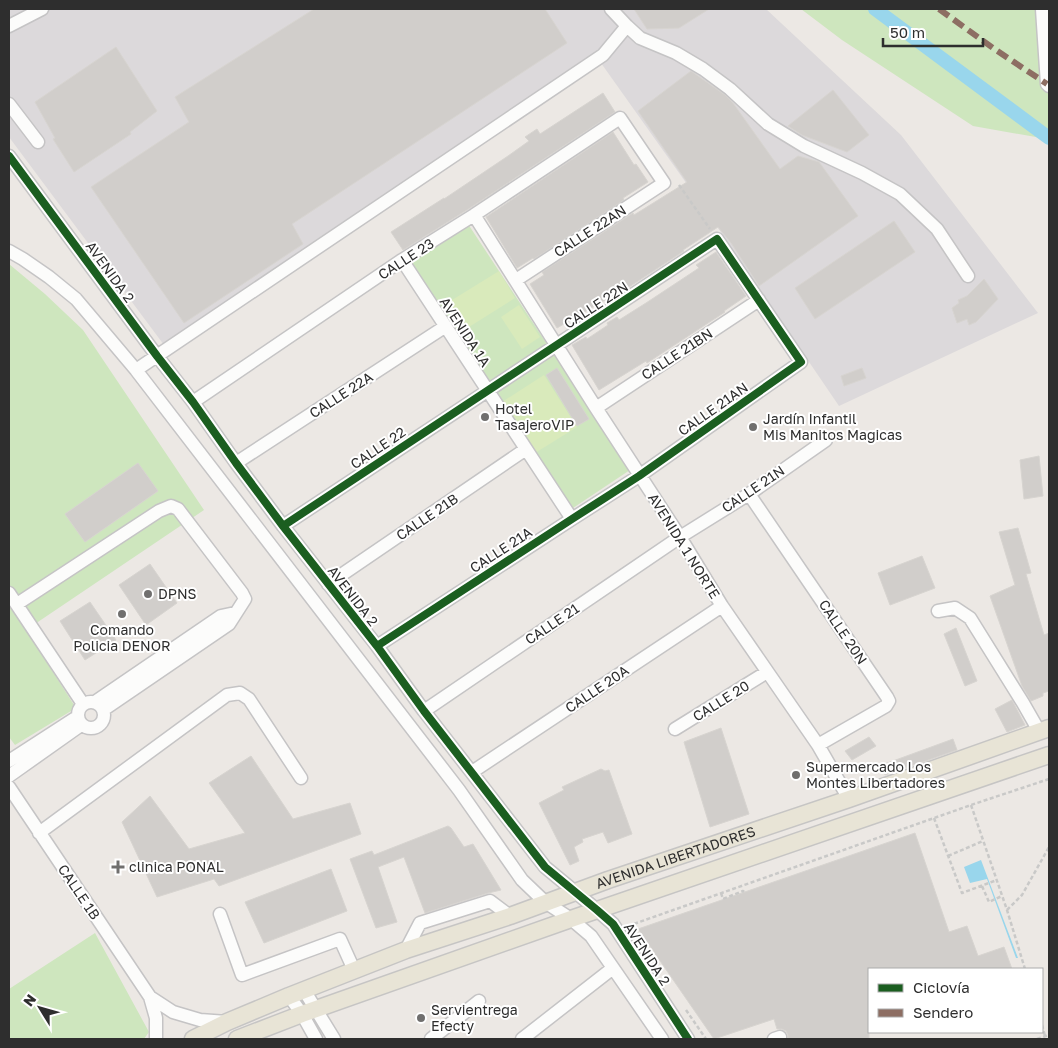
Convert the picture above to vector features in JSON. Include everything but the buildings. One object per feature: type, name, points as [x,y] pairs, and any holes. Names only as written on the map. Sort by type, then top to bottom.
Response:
[{"type":"main road","name":"AVENIDA LIBERTADORES","points":[[193,1039],[227,1022],[406,950],[510,916],[574,891],[849,799],[1044,730]]},
{"type":"main road","name":"AVENIDA LIBERTADORES","points":[[237,1039],[571,919],[1049,755]]},
{"type":"street","points":[[9,26],[42,9]]},
{"type":"street","points":[[611,9],[640,38],[676,53],[703,69],[730,89],[768,124],[804,146],[862,173],[900,194],[937,229],[968,276]]},
{"type":"street","points":[[1042,9],[1049,86]]},
{"type":"street","points":[[136,370],[603,56],[627,26]]},
{"type":"street","points":[[9,104],[38,142]]},
{"type":"street","name":"CALLE 23","points":[[193,402],[402,260],[474,215],[620,118],[664,183]]},
{"type":"street","name":"AVENIDA 2","points":[[9,156],[283,526],[545,867],[613,924],[688,1039]]},
{"type":"street","name":"CALLE 22AN","points":[[516,280],[664,183]]},
{"type":"street","name":"AVENIDA 1 NORTE","points":[[474,215],[722,606],[818,745],[849,799]]},
{"type":"street","points":[[717,239],[759,300]]},
{"type":"street","name":"CALLE 22N","points":[[488,390],[717,239]]},
{"type":"street","points":[[9,251],[50,277],[76,299],[136,370],[459,790],[522,880],[545,902],[571,919],[591,936],[662,1039]]},
{"type":"street","name":"AVENIDA 1A","points":[[402,260],[572,519]]},
{"type":"street","name":"CALLE 21AN","points":[[640,476],[801,362],[759,300]]},
{"type":"street","name":"CALLE 21BN","points":[[596,408],[759,300]]},
{"type":"street","name":"CALLE 22A","points":[[236,463],[446,326]]},
{"type":"street","name":"CALLE 22","points":[[283,526],[488,390]]},
{"type":"street","name":"CALLE 21N","points":[[680,537],[749,494],[826,440]]},
{"type":"street","name":"CALLE 21B","points":[[328,584],[526,449]]},
{"type":"street","name":"CALLE 21A","points":[[376,646],[640,476]]},
{"type":"street","name":"CALLE 20N","points":[[749,494],[888,697],[889,701],[886,706],[818,745]]},
{"type":"street","points":[[9,593],[17,604],[94,705],[103,719],[98,726],[89,728],[79,721],[77,712],[79,707],[94,705],[221,616],[235,613],[245,599],[178,509],[171,506],[159,511],[17,604]]},
{"type":"street","name":"CALLE 21","points":[[424,711],[680,537]]},
{"type":"street","name":"CALLE 20A","points":[[472,772],[722,606]]},
{"type":"street","points":[[938,611],[955,608],[970,618],[1044,730]]},
{"type":"street","name":"CALLE 20","points":[[675,729],[767,672]]},
{"type":"street","points":[[39,833],[228,695],[240,693],[249,699],[301,778]]},
{"type":"street","points":[[9,761],[79,721]]},
{"type":"street","points":[[9,776],[79,721]]},
{"type":"street","name":"CALLE 1B","points":[[9,787],[150,997],[156,1018],[156,1039]]},
{"type":"street","points":[[220,914],[242,974],[340,939],[354,970]]},
{"type":"street","points":[[522,1039],[613,968]]},
{"type":"street","points":[[297,993],[309,1012],[334,1039]]},
{"type":"street","name":"CALLE 1B","points":[[150,997],[173,1012],[200,1020],[227,1022]]},
{"type":"street","points":[[431,1039],[479,1001]]},
{"type":"street","points":[[309,1012],[316,1039]]},
{"type":"path","points":[[679,185],[717,239]]},
{"type":"path","points":[[617,930],[1049,779]]},
{"type":"path","points":[[972,805],[1025,968]]},
{"type":"path","points":[[934,818],[962,893],[997,880]]},
{"type":"path","points":[[948,856],[984,841]]},
{"type":"path","points":[[1007,910],[1022,895],[1049,847]]},
{"type":"path","points":[[721,893],[723,898],[743,892],[742,886]]},
{"type":"path","points":[[982,886],[989,902],[1002,896]]},
{"type":"path","points":[[1043,1029],[1045,1036]]},
{"type":"path","points":[[1037,1039],[1049,1035]]},
{"type":"shaded area","points":[[9,9],[766,9],[901,135],[1038,313],[839,406],[716,225],[601,63],[164,345],[9,137]]},
{"type":"green space","points":[[801,9],[1049,9],[1049,142],[1047,139],[973,126],[842,40]]},
{"type":"green space","points":[[468,224],[630,470],[573,508],[570,505],[568,506],[411,262]]},
{"type":"green space","points":[[9,264],[45,294],[83,330],[204,510],[26,630],[76,708],[15,745],[9,737]]},
{"type":"green space","points":[[499,271],[515,298],[461,332],[444,305]]},
{"type":"green space","points":[[519,305],[540,337],[522,349],[501,317]]},
{"type":"green space","points":[[544,375],[577,427],[535,453],[502,402]]},
{"type":"green space","points":[[95,933],[149,1032],[144,1039],[9,1039],[9,989]]},
{"type":"water","points":[[981,860],[1018,958],[1016,958],[987,879],[970,883],[964,867]]},
{"type":"waterway","points":[[875,9],[1049,138]]},
{"type":"marked path","points":[[939,9],[1047,84]]},
{"type":"cycle path","points":[[9,156],[283,526],[545,867],[613,924],[688,1039]]},
{"type":"cycle path","points":[[283,526],[717,239],[801,362],[639,476],[377,646]]},
{"type":"place","name":"Hotel TasajeroVIP","points":[[485,417]]},
{"type":"place","name":"Jardín Infantil Mis Manitos Magicas","points":[[753,427]]},
{"type":"place","name":"DPNS","points":[[148,594]]},
{"type":"place","name":"Comando Policia DENOR","points":[[122,614]]},
{"type":"place","name":"Supermercado Los Montes Libertadores","points":[[796,775]]},
{"type":"place","name":"clinica PONAL","points":[[118,867]]},
{"type":"place","name":"Servientrega Efecty","points":[[421,1018]]}]
